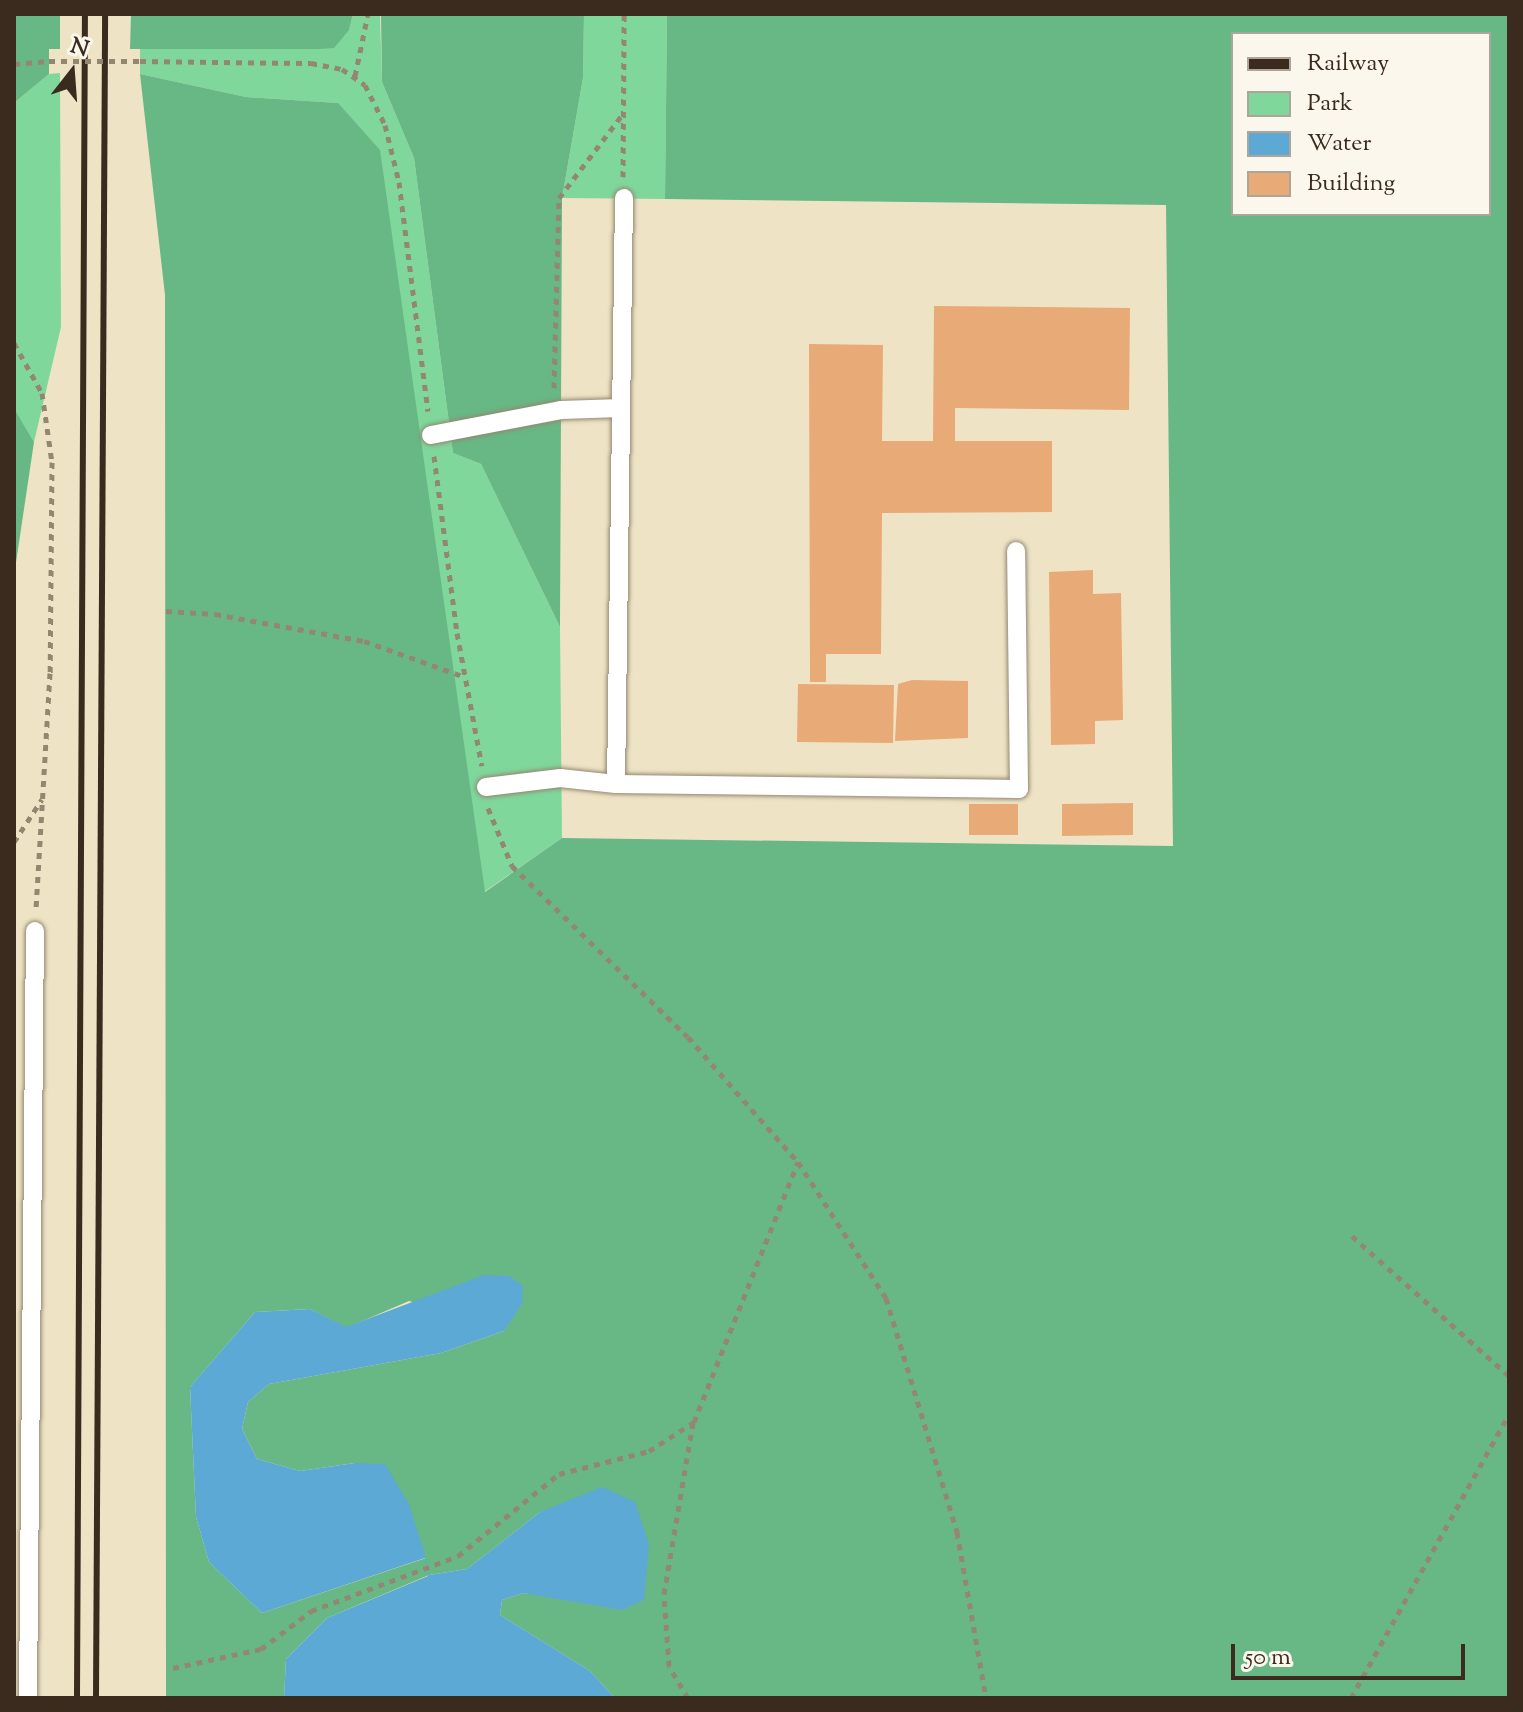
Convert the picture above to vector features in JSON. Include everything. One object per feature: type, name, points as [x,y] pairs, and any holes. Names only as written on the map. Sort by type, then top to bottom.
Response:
[{"type":"lane","points":[[616,784],[624,198]]},
{"type":"lane","points":[[431,435],[553,411],[621,408]]},
{"type":"lane","points":[[486,787],[560,778],[616,784],[1019,789],[1016,551]]},
{"type":"lane","points":[[28,1698],[35,931]]},
{"type":"path","points":[[355,76],[368,14]]},
{"type":"path","points":[[624,14],[624,198]]},
{"type":"path","points":[[14,64],[49,61],[311,63],[355,76],[378,107],[399,182],[431,435],[489,820],[512,866],[688,1037],[798,1162],[886,1298],[957,1532],[986,1698]]},
{"type":"path","points":[[553,411],[559,198],[622,115]]},
{"type":"path","points":[[14,343],[42,393],[52,462],[43,799],[35,931]]},
{"type":"path","points":[[166,611],[215,614],[364,641],[466,678]]},
{"type":"path","points":[[14,842],[43,799]]},
{"type":"path","points":[[688,1698],[669,1666],[664,1594],[694,1422],[798,1162]]},
{"type":"path","points":[[1352,1236],[1509,1376]]},
{"type":"path","points":[[1351,1698],[1509,1414]]},
{"type":"path","points":[[173,1668],[261,1649],[311,1611],[458,1556],[559,1474],[649,1451],[694,1422]]},
{"type":"green space","points":[[14,14],[60,14],[60,49],[49,49],[49,74],[14,103]]},
{"type":"green space","points":[[131,14],[353,14],[349,30],[334,48],[130,49]]},
{"type":"green space","points":[[353,14],[380,14],[382,82],[414,158],[453,453],[481,464],[560,627],[562,838],[484,892],[423,460],[338,103],[246,97],[140,74],[140,49],[319,49],[349,30]]},
{"type":"green space","points":[[381,14],[584,14],[583,78],[562,198],[560,627],[481,464],[453,453],[414,158],[382,82]]},
{"type":"green space","points":[[584,14],[667,14],[665,199],[562,198],[583,78]]},
{"type":"green space","points":[[667,14],[1509,14],[1509,1698],[615,1698],[590,1671],[500,1615],[502,1600],[523,1593],[567,1598],[540,1512],[467,1569],[429,1575],[327,1618],[286,1659],[284,1698],[166,1698],[165,295],[140,74],[246,97],[338,103],[380,150],[485,892],[562,838],[1173,846],[1166,205],[665,199]],"holes":[[[409,1301],[504,1331],[441,1353],[269,1384],[248,1402],[242,1429],[257,1459],[300,1471],[355,1463],[426,1558],[262,1613],[209,1562],[196,1517],[190,1387],[255,1312],[310,1309],[346,1328]]]},
{"type":"green space","points":[[60,73],[61,327],[34,442],[14,408],[14,103],[49,74]]},
{"type":"green space","points":[[14,408],[34,442],[14,576]]},
{"type":"water","points":[[484,1275],[509,1276],[523,1286],[522,1304],[504,1331],[441,1353],[269,1384],[248,1402],[242,1429],[257,1459],[300,1471],[355,1463],[385,1464],[409,1504],[426,1558],[429,1575],[467,1569],[540,1512],[602,1487],[635,1502],[649,1544],[644,1600],[622,1610],[523,1593],[502,1600],[500,1615],[590,1671],[615,1698],[284,1698],[286,1659],[327,1618],[428,1576],[425,1558],[262,1613],[209,1562],[196,1517],[190,1387],[255,1312],[310,1309],[346,1327]]},
{"type":"building","points":[[934,306],[1130,308],[1129,410],[955,408],[955,441],[1052,441],[1052,512],[882,513],[881,654],[826,654],[826,682],[810,682],[809,344],[883,345],[882,441],[933,441]]},
{"type":"building","points":[[1093,570],[1093,594],[1121,593],[1123,720],[1095,721],[1095,744],[1051,745],[1049,572]]},
{"type":"building","points":[[912,680],[968,681],[968,738],[895,741],[898,684]]},
{"type":"building","points":[[798,684],[894,685],[893,743],[797,742]]},
{"type":"building","points":[[1133,803],[1133,835],[1062,836],[1062,804]]},
{"type":"building","points":[[969,804],[1018,804],[1018,835],[969,835]]},
{"type":"railway","points":[[77,1698],[85,14]]},
{"type":"railway","points":[[96,1698],[105,14]]}]
